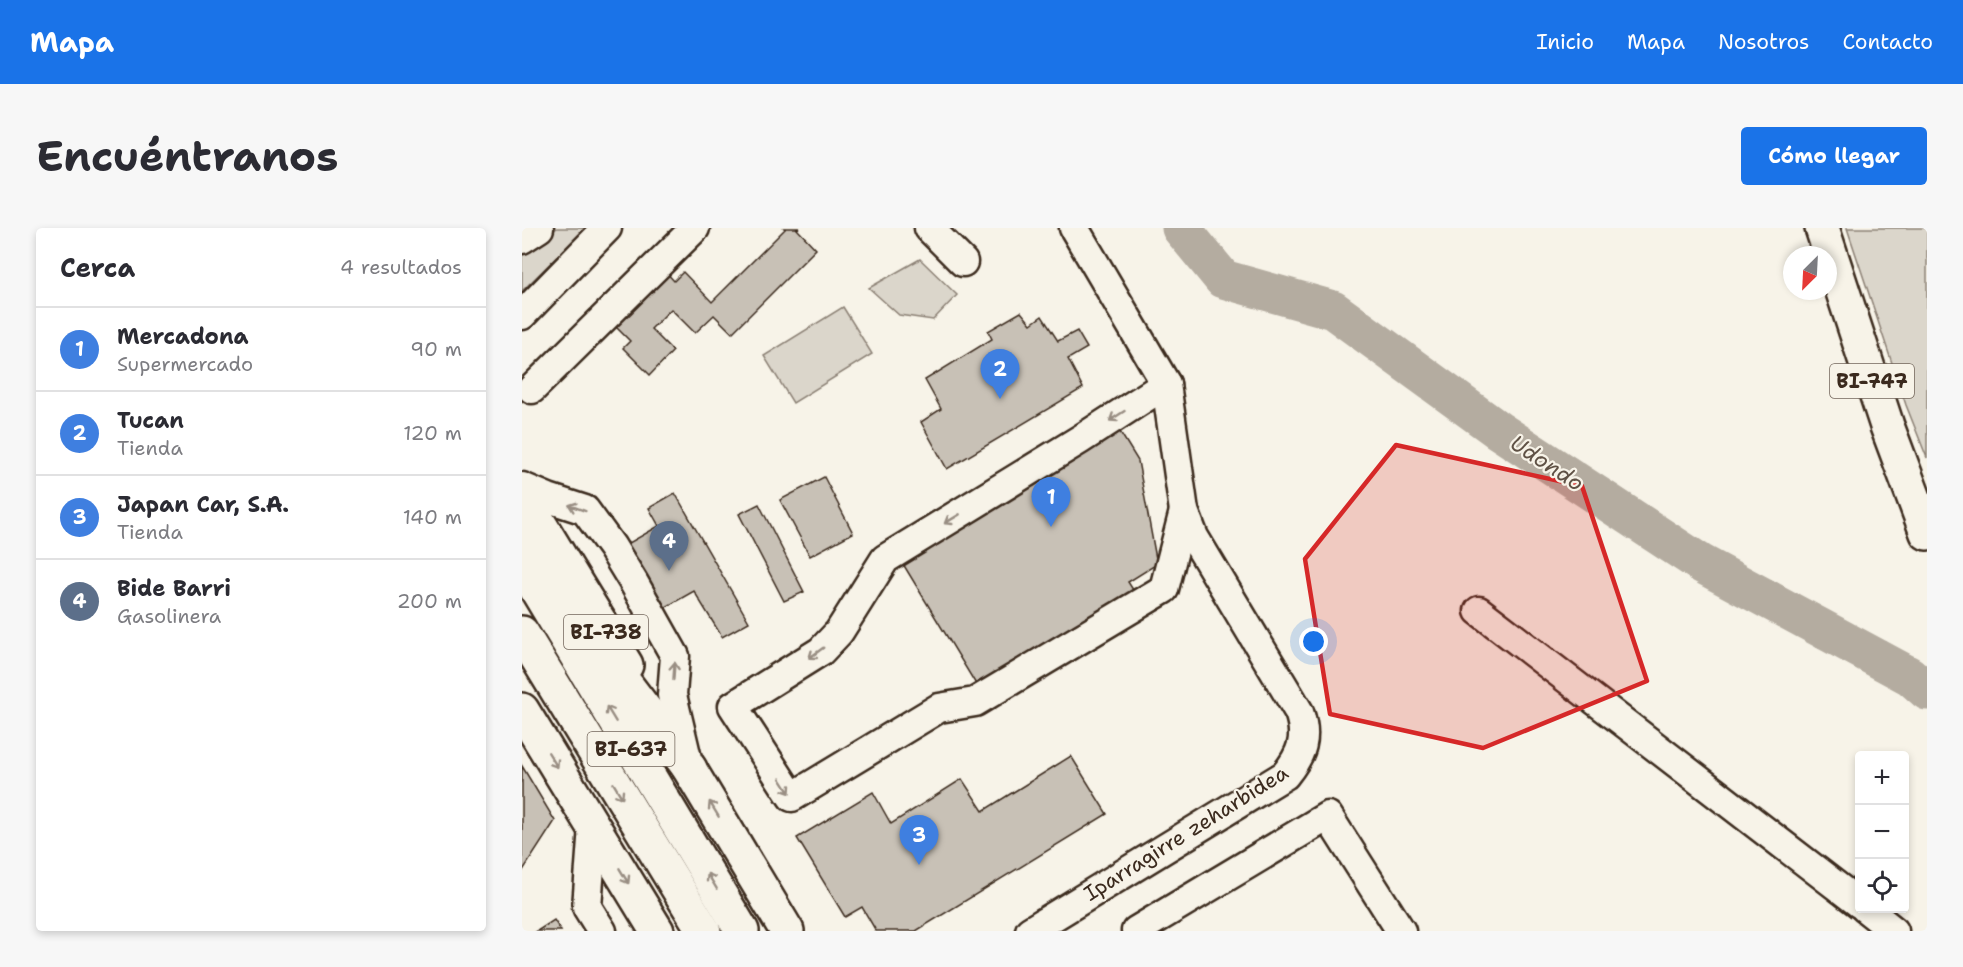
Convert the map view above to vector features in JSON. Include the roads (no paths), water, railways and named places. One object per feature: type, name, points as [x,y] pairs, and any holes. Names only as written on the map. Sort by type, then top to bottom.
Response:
[{"type":"main road","name":"BI-747","points":[[1822,228],[1887,426],[1927,533]]},
{"type":"main road","name":"BI-738","points":[[522,495],[787,931]]},
{"type":"main road","points":[[522,541],[586,632],[690,769]]},
{"type":"main road","name":"BI-637","points":[[522,565],[742,931]]},
{"type":"main road","name":"BI-637","points":[[522,633],[704,931]]},
{"type":"main road","points":[[522,710],[657,931]]},
{"type":"street","points":[[522,239],[539,228]]},
{"type":"street","points":[[522,315],[607,228]]},
{"type":"street","points":[[532,389],[695,228]]},
{"type":"street","points":[[929,228],[963,262]]},
{"type":"street","name":"Iparragirre zeharbidea","points":[[1030,931],[1285,775],[1297,760],[1303,742],[1304,728],[1299,712],[1194,537],[1185,511],[1166,384],[1074,228]]},
{"type":"street","points":[[1166,384],[1008,489],[885,559],[839,632],[821,651],[733,706],[792,797],[939,708],[975,702],[1080,635],[1164,589],[1185,511]]},
{"type":"street","points":[[522,487],[585,510],[634,583],[675,656],[672,695],[690,769]]},
{"type":"street","points":[[1479,611],[1855,900]]},
{"type":"street","points":[[1136,931],[1328,816],[1401,931]]},
{"type":"street","points":[[593,826],[587,907],[602,931]]},
{"type":"street","points":[[744,860],[798,931]]},
{"type":"street","points":[[1870,913],[1894,931]]},
{"type":"waterway","name":"Udondo","points":[[1181,228],[1223,279],[1333,310],[1498,430],[1702,564],[1910,676],[1927,691]]},
{"type":"place","name":"Tucan","points":[[1000,399]]},
{"type":"place","name":"Mercadona","points":[[1051,527]]},
{"type":"place","name":"Bide Barri","points":[[669,571]]},
{"type":"place","name":"Japan Car, S.A.","points":[[919,865]]}]
